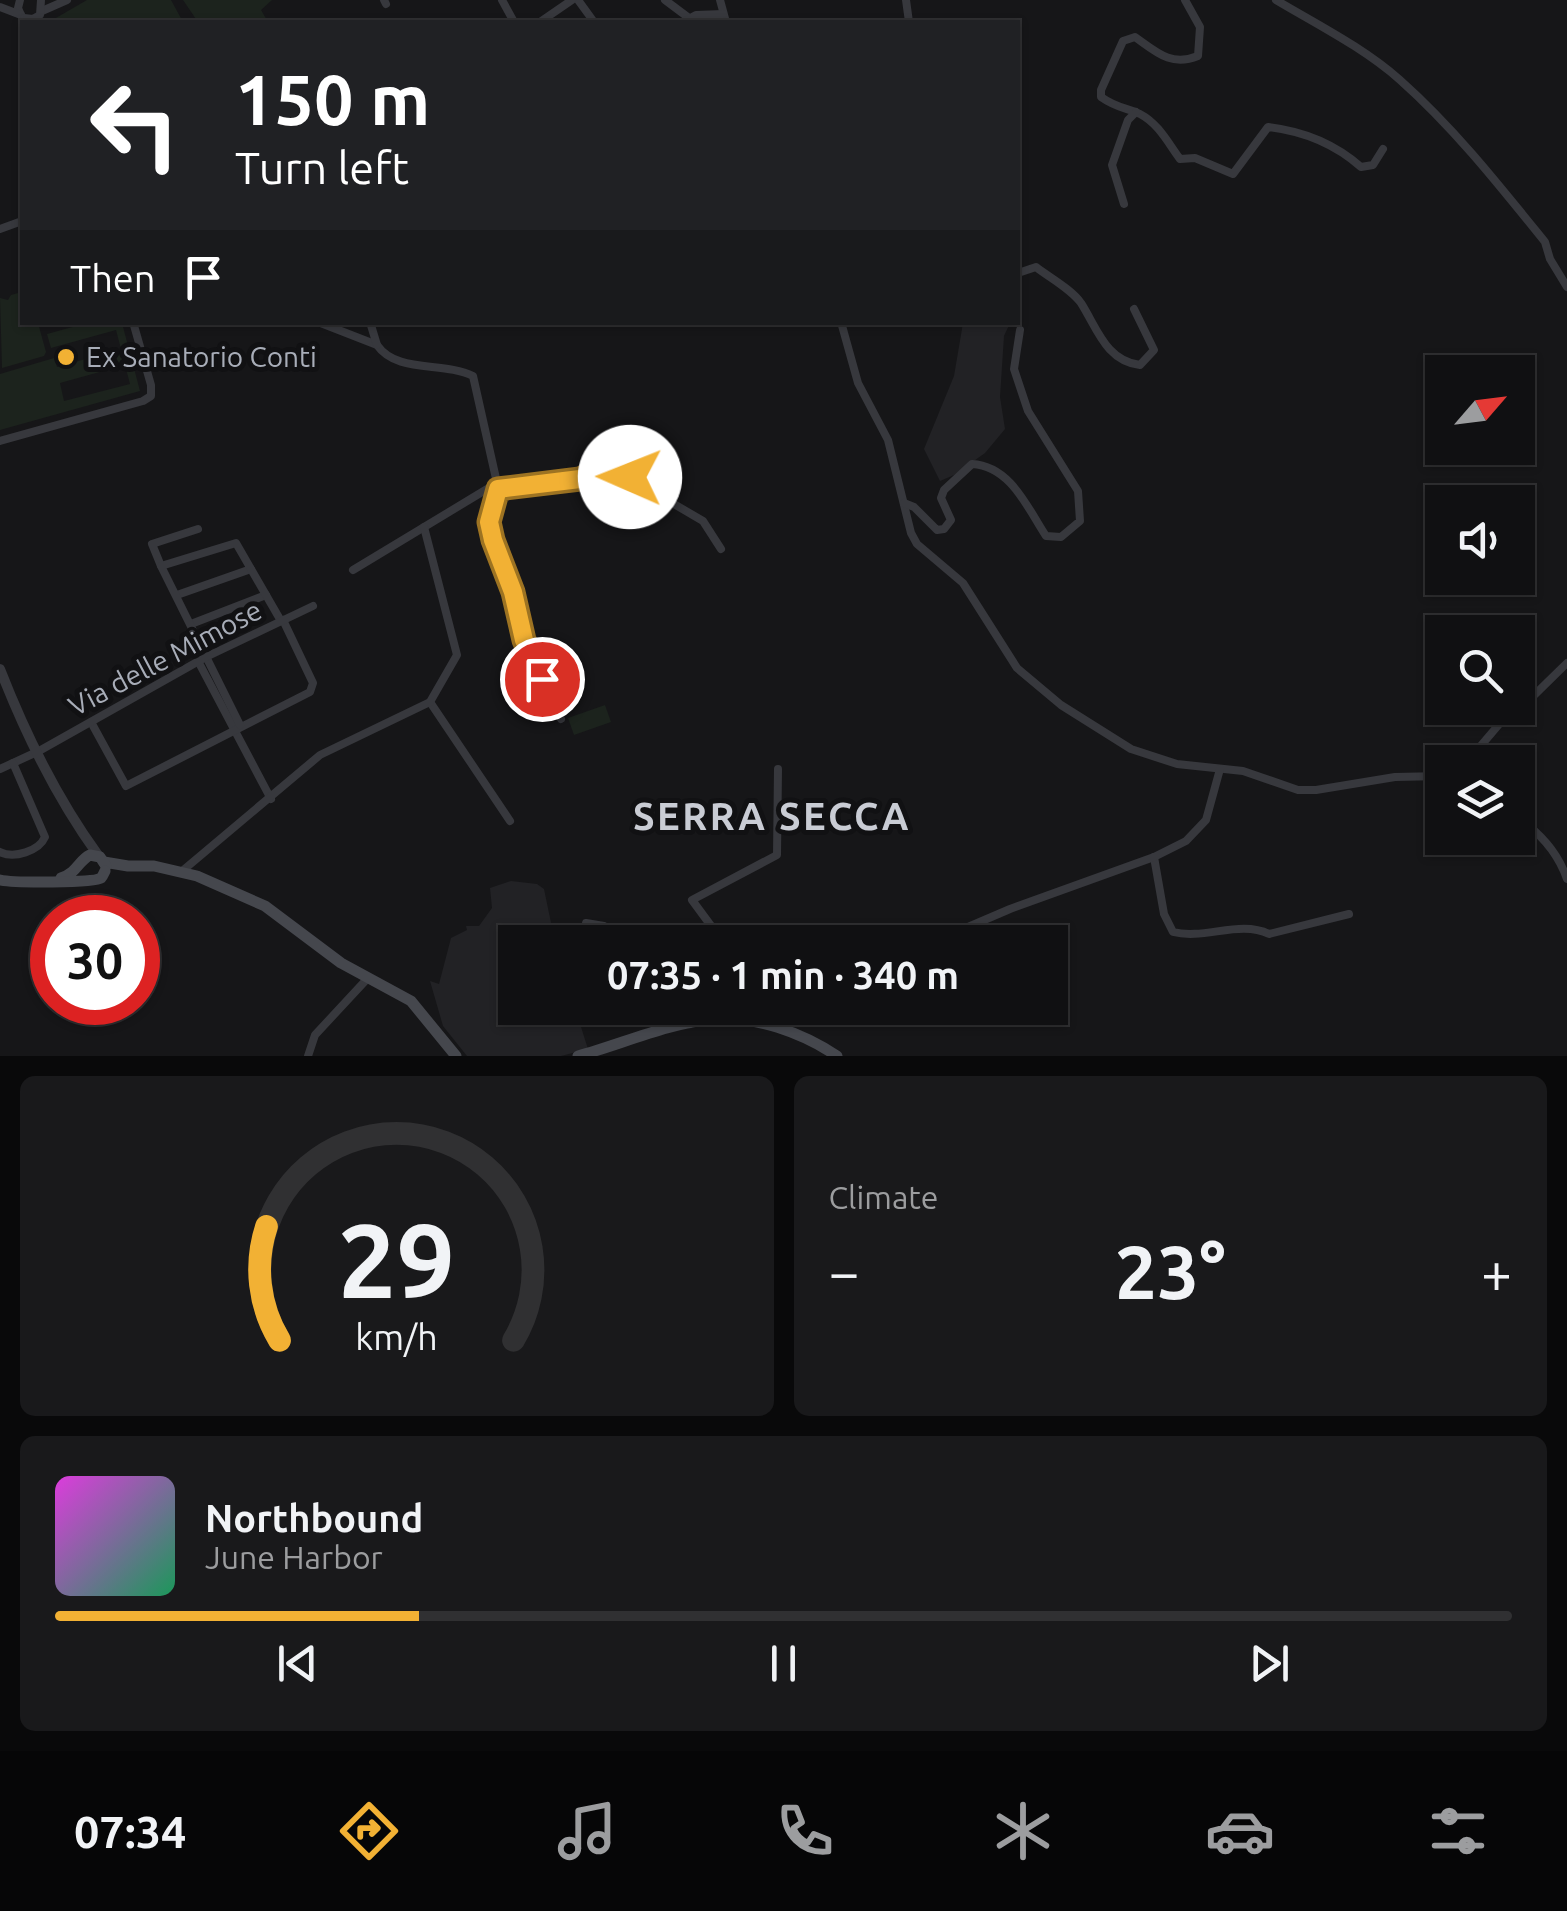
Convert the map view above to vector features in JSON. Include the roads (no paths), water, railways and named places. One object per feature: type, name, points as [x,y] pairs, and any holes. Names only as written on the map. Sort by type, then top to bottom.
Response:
[{"type":"main road","points":[[0,880],[30,884],[96,880],[95,862]]},
{"type":"main road","points":[[88,880],[95,862]]},
{"type":"main road","points":[[52,882],[95,862],[154,866],[233,890],[265,906],[367,979],[412,1002],[456,1056]]},
{"type":"main road","points":[[578,1056],[686,1025]]},
{"type":"main road","points":[[763,1025],[816,1042],[837,1056]]},
{"type":"street","points":[[41,0],[42,11]]},
{"type":"street","points":[[26,20],[67,0]]},
{"type":"street","points":[[543,20],[575,0],[592,20]]},
{"type":"street","points":[[665,0],[686,20],[725,18],[720,0]]},
{"type":"street","points":[[1185,0],[1200,27],[1198,56],[1176,62],[1135,37],[1122,41],[1101,90],[1102,97],[1120,110],[1136,112],[1167,138],[1180,158],[1195,158],[1233,174],[1268,127],[1317,139],[1345,153],[1361,168],[1372,165],[1382,149]]},
{"type":"street","points":[[1276,0],[1372,59],[1452,130],[1545,242],[1567,288]]},
{"type":"street","points":[[4,8],[19,2],[26,20]]},
{"type":"street","points":[[4,8],[26,20]]},
{"type":"street","points":[[1124,204],[1112,165],[1128,120],[1136,112]]},
{"type":"street","points":[[1020,272],[1036,267],[1080,301],[1089,321],[1116,358],[1140,365],[1154,350],[1134,309]]},
{"type":"street","points":[[0,441],[142,402],[151,396],[135,325]]},
{"type":"street","points":[[326,325],[376,345]]},
{"type":"street","points":[[371,325],[376,345],[400,362],[457,368],[472,376],[497,486],[489,522],[493,540],[513,592],[524,640],[561,718]]},
{"type":"street","points":[[843,325],[858,383],[888,440],[917,544],[963,583],[1017,668],[1061,705],[1130,749],[1177,764],[1243,771],[1298,790],[1425,775]]},
{"type":"street","points":[[904,502],[937,530],[944,529],[951,520],[941,498],[944,490],[972,464],[984,464],[1005,477],[1033,512],[1046,536],[1062,537],[1080,521],[1078,491],[1028,411],[1014,369],[1020,330]]},
{"type":"street","points":[[352,570],[497,486],[580,479],[609,466],[703,521],[721,548]]},
{"type":"street","points":[[181,872],[320,755],[430,702],[458,654],[424,527]]},
{"type":"street","points":[[198,530],[152,544],[191,624],[202,659],[271,799]]},
{"type":"street","points":[[91,722],[126,786],[314,688],[282,620],[236,543],[161,566]]},
{"type":"street","points":[[177,596],[251,569]]},
{"type":"street","points":[[191,624],[266,595]]},
{"type":"street","name":"Via delle Mimose","points":[[0,769],[202,659],[313,606]]},
{"type":"street","points":[[1481,745],[1567,663]]},
{"type":"street","points":[[0,669],[95,862]]},
{"type":"street","points":[[430,702],[510,821]]},
{"type":"street","points":[[0,852],[14,856],[40,845],[45,837],[13,763]]},
{"type":"street","points":[[710,925],[692,900],[777,855],[778,769]]},
{"type":"street","points":[[973,925],[1154,857],[1186,841],[1206,820],[1220,769]]},
{"type":"street","points":[[1535,833],[1562,864],[1567,879]]},
{"type":"street","points":[[1154,857],[1164,914],[1174,932],[1189,936],[1257,928],[1269,934],[1349,914]]},
{"type":"street","points":[[586,923],[598,925]]},
{"type":"street","points":[[308,1056],[315,1035],[367,979]]},
{"type":"street","points":[[776,1025],[784,1031]]},
{"type":"place","name":"Ex Sanatorio Conti","points":[[66,357]]},
{"type":"district","name":"SERRA SECCA","points":[[772,817]]}]
